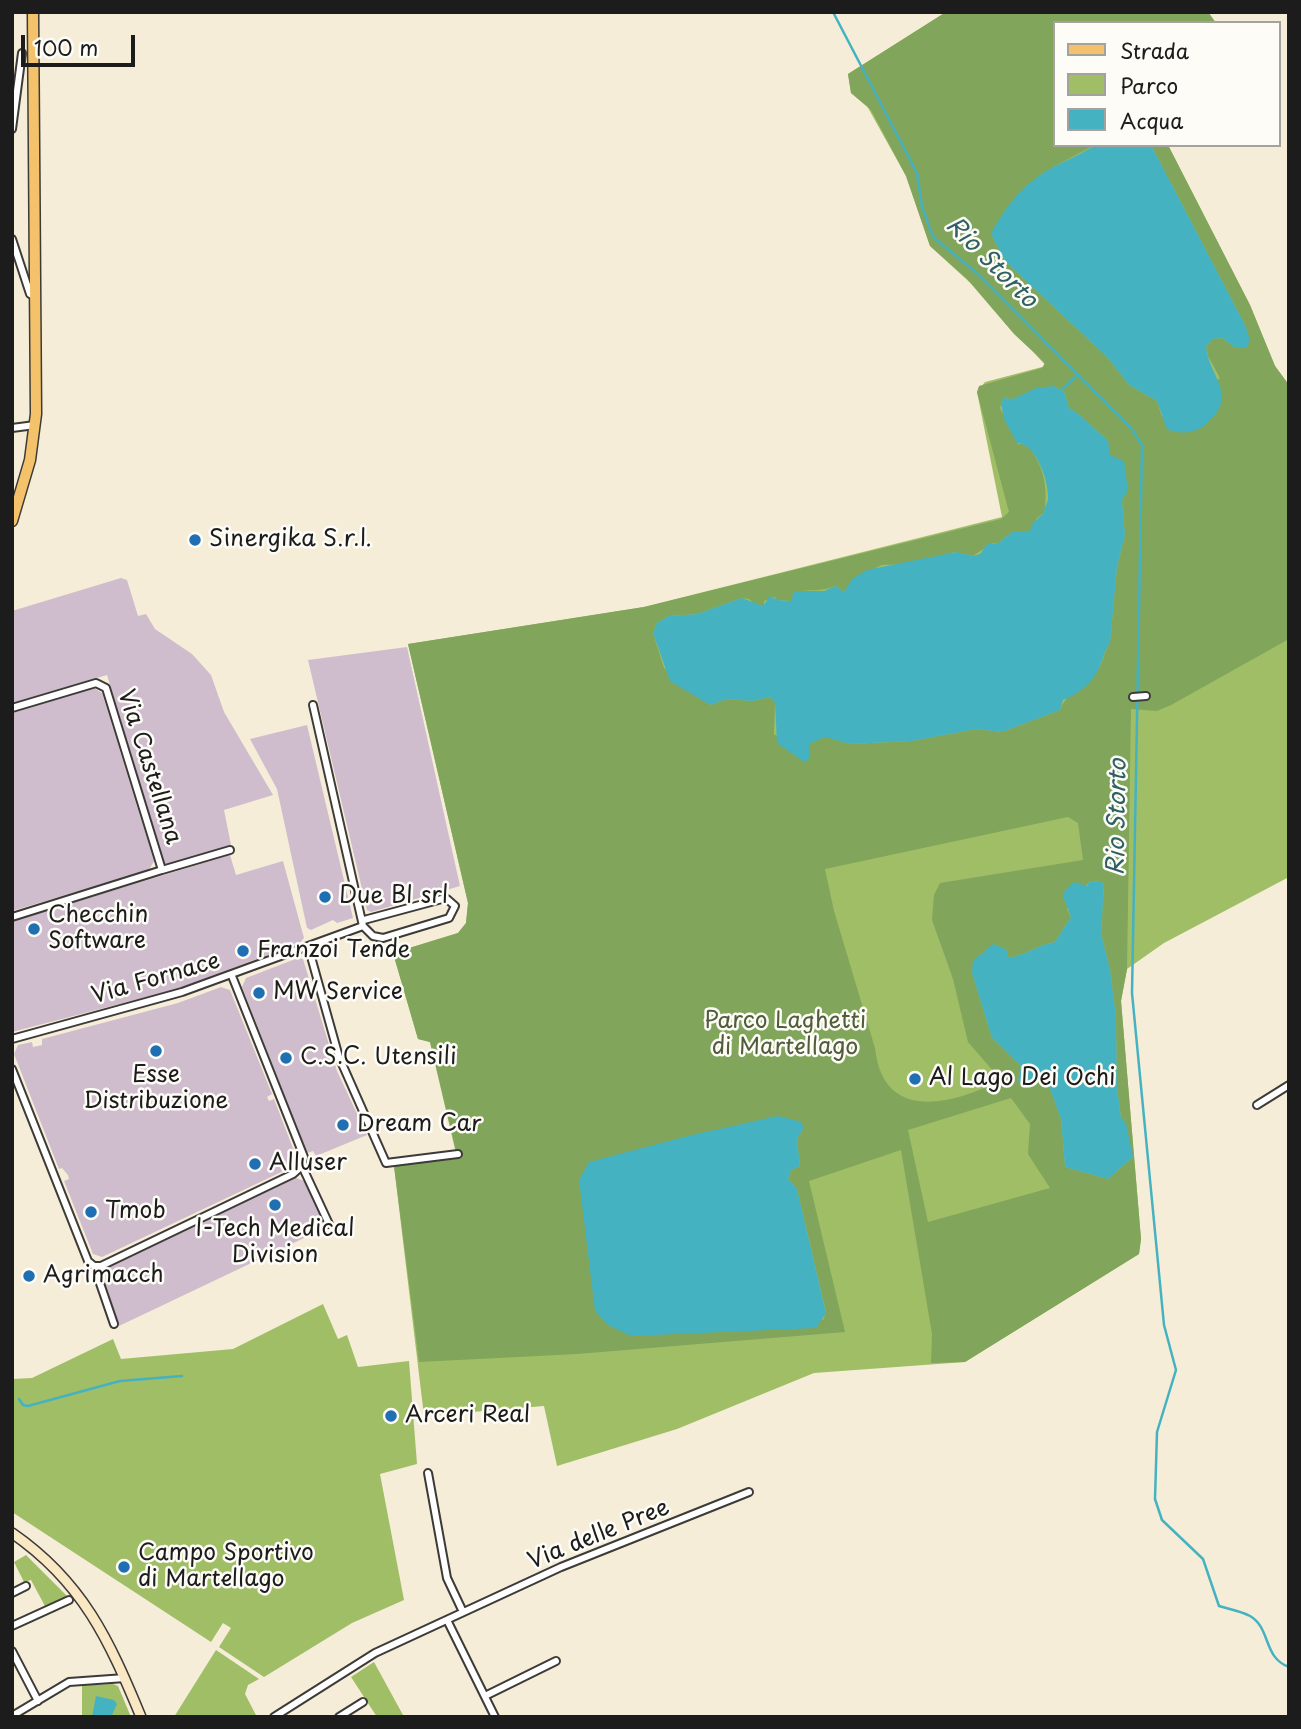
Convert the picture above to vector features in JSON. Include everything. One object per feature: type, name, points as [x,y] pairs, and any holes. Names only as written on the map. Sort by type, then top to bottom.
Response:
[{"type":"main road","points":[[12,521],[30,460],[35,425],[37,297],[33,12]]},
{"type":"street","points":[[12,129],[22,53]]},
{"type":"street","points":[[18,86],[33,86]]},
{"type":"street","points":[[12,239],[30,294],[37,297]]},
{"type":"street","points":[[12,428],[35,425]]},
{"type":"street","name":"Via Castellana","points":[[12,708],[96,683],[106,688],[162,870]]},
{"type":"street","points":[[1133,696],[1146,696]]},
{"type":"street","points":[[313,705],[363,923]]},
{"type":"street","name":"Via Castellana","points":[[12,916],[230,850]]},
{"type":"street","name":"Via Fornace","points":[[12,1039],[232,976],[363,923],[442,898],[447,898],[455,906],[449,918],[383,938],[373,936],[363,923]]},
{"type":"street","points":[[308,946],[339,1057],[386,1163],[458,1154]]},
{"type":"street","points":[[94,1266],[101,1266],[293,1174],[302,1166],[304,1157],[232,976]]},
{"type":"street","points":[[12,1069],[88,1261],[94,1266],[114,1324]]},
{"type":"street","points":[[1256,1105],[1289,1085]]},
{"type":"street","points":[[302,1166],[329,1224]]},
{"type":"street","points":[[428,1472],[447,1578],[463,1612]]},
{"type":"street","name":"Via delle Pree","points":[[273,1716],[375,1653],[561,1567],[749,1492]]},
{"type":"street","points":[[12,1533],[46,1560],[79,1594],[101,1626],[141,1717]]},
{"type":"street","points":[[12,1593],[26,1586]]},
{"type":"street","points":[[12,1626],[69,1600]]},
{"type":"street","points":[[447,1620],[495,1717]]},
{"type":"street","points":[[12,1651],[38,1700]]},
{"type":"street","points":[[485,1696],[556,1661]]},
{"type":"street","points":[[12,1716],[69,1682],[125,1678]]},
{"type":"street","points":[[339,1717],[363,1702]]},
{"type":"shaded area","points":[[121,578],[127,580],[138,616],[146,614],[155,629],[192,654],[211,675],[224,712],[273,795],[224,810],[231,845],[165,865],[107,675],[12,703],[12,611]]},
{"type":"shaded area","points":[[407,647],[460,886],[371,912],[367,910],[308,660]]},
{"type":"shaded area","points":[[94,688],[102,693],[154,861],[149,870],[12,911],[12,713]]},
{"type":"shaded area","points":[[307,725],[353,918],[337,923],[333,920],[311,930],[307,928],[277,789],[250,739]]},
{"type":"shaded area","points":[[230,855],[236,875],[283,861],[304,938],[300,943],[177,989],[12,1032],[12,921]]},
{"type":"shaded area","points":[[298,958],[303,959],[337,1071],[367,1135],[316,1156],[313,1151],[307,1153],[242,987],[246,978]]},
{"type":"shaded area","points":[[221,987],[230,990],[272,1094],[267,1097],[269,1101],[274,1099],[296,1156],[292,1167],[102,1257],[93,1254],[64,1181],[69,1179],[68,1175],[62,1168],[59,1169],[14,1054],[18,1045],[32,1042],[33,1047],[42,1045],[42,1039],[178,1003]]},
{"type":"shaded area","points":[[296,1178],[307,1182],[325,1228],[119,1326],[100,1280],[104,1270]]},
{"type":"green space","name":"Parco Laghetti di Martellago","points":[[946,12],[1208,12],[1215,21],[1052,21],[1052,147],[1169,147],[1250,305],[1275,366],[1289,385],[1289,877],[1164,943],[1127,969],[1121,1001],[1141,1239],[1139,1254],[965,1362],[814,1373],[677,1429],[557,1466],[544,1406],[424,1416],[394,1166],[457,1158],[430,1042],[418,1039],[393,953],[458,933],[466,923],[468,903],[408,644],[644,607],[1002,517],[977,392],[985,382],[1046,366],[977,289],[930,246],[906,176],[867,106],[851,93],[848,74]]},
{"type":"green space","name":"Parco Laghetti di Martellago","points":[[946,12],[1208,12],[1215,21],[1052,21],[1052,147],[1091,147],[1053,167],[991,234],[1006,262],[1108,358],[1129,385],[1157,401],[1162,417],[1220,378],[1206,347],[1212,339],[1222,338],[1236,348],[1245,325],[1152,147],[1169,147],[1250,305],[1275,366],[1289,385],[1289,639],[1171,705],[1157,711],[1131,709],[1127,969],[1121,1001],[1141,1239],[1139,1254],[965,1362],[931,1363],[932,1334],[901,1150],[809,1181],[845,1332],[577,1354],[419,1362],[394,1166],[458,1159],[430,1042],[418,1039],[393,953],[458,933],[466,923],[468,903],[408,644],[644,607],[1001,519],[1009,512],[977,392],[979,386],[1042,368],[1045,363],[1014,334],[967,279],[930,246],[906,176],[871,110],[851,93],[848,74]],"holes":[[[1054,386],[1065,393],[1069,408],[1108,440],[1107,451],[1124,495],[1122,500],[1125,535],[1117,567],[1110,643],[1098,671],[1071,695],[1060,710],[1002,732],[976,729],[912,741],[850,744],[825,736],[809,744],[809,759],[774,734],[775,703],[771,697],[752,701],[727,699],[710,705],[664,668],[653,633],[657,623],[669,616],[697,614],[742,598],[749,599],[757,606],[764,606],[764,601],[774,597],[777,600],[792,601],[794,592],[836,586],[844,592],[853,579],[882,565],[907,564],[955,552],[973,556],[992,543],[997,544],[1012,532],[1029,532],[1037,518],[1044,513],[1046,494],[1043,476],[1031,451],[1025,444],[1018,444],[1000,408],[1004,398],[1013,399]],[[1068,817],[1078,823],[1083,860],[940,883],[934,895],[932,920],[953,979],[968,1042],[1001,1080],[982,1089],[942,1101],[923,1102],[905,1098],[891,1088],[881,1072],[834,911],[825,869]],[[1090,881],[1102,882],[1104,886],[1101,934],[1110,969],[1116,1017],[1117,1087],[1121,1118],[1133,1157],[1108,1179],[1065,1167],[1061,1119],[1046,1077],[1018,1081],[1021,1066],[992,1038],[972,973],[1006,949],[1009,958],[1055,942],[1071,917],[1067,909]],[[1011,1098],[1030,1124],[1028,1154],[1050,1188],[928,1222],[908,1130]],[[803,1129],[797,1139],[800,1166],[791,1170],[788,1179],[797,1189],[826,1312],[823,1320],[579,1180]]]},
{"type":"green space","points":[[323,1304],[338,1339],[347,1335],[358,1367],[409,1361],[417,1464],[380,1474],[404,1600],[352,1623],[264,1677],[219,1647],[231,1628],[223,1623],[211,1642],[12,1512],[12,1379],[32,1378],[113,1339],[121,1359],[233,1349]]},
{"type":"green space","points":[[26,1555],[68,1597],[46,1608],[31,1580],[24,1582],[14,1562]]},
{"type":"green space","points":[[216,1650],[259,1679],[248,1685],[245,1694],[257,1717],[174,1717]]},
{"type":"green space","points":[[374,1662],[403,1715],[377,1717],[351,1677]]},
{"type":"green space","points":[[82,1685],[118,1686],[131,1717],[82,1717]]},
{"type":"water","points":[[1092,147],[1152,147],[1245,325],[1250,340],[1247,347],[1236,348],[1222,338],[1212,339],[1206,347],[1222,396],[1215,415],[1196,430],[1181,433],[1167,429],[1157,401],[1129,385],[1108,358],[1006,262],[991,234],[1010,204],[1026,187],[1044,172]]},
{"type":"water","points":[[1054,386],[1065,393],[1069,408],[1108,440],[1110,455],[1124,461],[1128,490],[1122,500],[1125,535],[1117,567],[1110,643],[1092,679],[1079,692],[1063,700],[1060,710],[1002,732],[976,729],[912,741],[850,744],[825,737],[809,744],[809,759],[804,762],[777,743],[775,703],[771,697],[752,701],[727,699],[710,705],[670,681],[653,633],[657,623],[669,616],[697,614],[742,598],[763,606],[770,596],[777,600],[791,601],[794,591],[824,591],[836,586],[844,592],[852,579],[867,570],[956,552],[973,556],[980,554],[988,543],[997,544],[1012,532],[1029,532],[1033,523],[1044,513],[1048,497],[1046,481],[1040,464],[1030,449],[1017,443],[1004,419],[1001,403],[1004,398],[1013,399],[1036,388]]},
{"type":"water","points":[[1090,881],[1102,882],[1104,886],[1101,934],[1110,969],[1116,1017],[1117,1087],[1121,1118],[1126,1123],[1133,1157],[1108,1179],[1065,1167],[1061,1119],[1046,1078],[1021,1084],[1018,1081],[1021,1066],[992,1038],[972,973],[973,961],[993,944],[1006,949],[1009,958],[1055,942],[1071,917],[1063,896],[1065,890],[1074,882],[1087,886]]},
{"type":"water","points":[[778,1116],[802,1122],[803,1129],[797,1139],[800,1166],[791,1170],[788,1179],[797,1189],[826,1313],[816,1328],[631,1336],[608,1325],[595,1311],[579,1180],[589,1162]]},
{"type":"water","points":[[96,1696],[114,1700],[117,1704],[111,1717],[92,1717]]},
{"type":"waterway","name":"Rio Storto","points":[[833,12],[917,173],[922,207],[933,237],[978,274],[1131,428],[1142,445],[1132,993],[1164,1325],[1176,1370],[1157,1432],[1155,1499],[1162,1520],[1203,1559],[1219,1606],[1246,1614],[1257,1621],[1275,1657],[1289,1667]]},
{"type":"waterway","points":[[1061,390],[1078,375]]},
{"type":"waterway","points":[[19,1399],[23,1405],[28,1406],[120,1381],[182,1376]]},
{"type":"place","name":"Sinergika S.r.l.","points":[[195,540]]},
{"type":"place","name":"Due BI srl","points":[[325,897]]},
{"type":"place","name":"Checchin Software","points":[[34,929]]},
{"type":"place","name":"Franzoi Tende","points":[[243,951]]},
{"type":"place","name":"MW Service","points":[[259,993]]},
{"type":"place","name":"Esse Distribuzione","points":[[156,1051]]},
{"type":"place","name":"C.S.C. Utensili","points":[[286,1058]]},
{"type":"place","name":"Al Lago Dei Ochi","points":[[915,1079]]},
{"type":"place","name":"Dream Car","points":[[343,1125]]},
{"type":"place","name":"Alluser","points":[[255,1164]]},
{"type":"place","name":"I-Tech Medical Division","points":[[275,1205]]},
{"type":"place","name":"Tmob","points":[[91,1212]]},
{"type":"place","name":"Agrimacch","points":[[29,1276]]},
{"type":"place","name":"Arceri Real","points":[[391,1416]]},
{"type":"place","name":"Campo Sportivo di Martellago","points":[[124,1567]]}]
